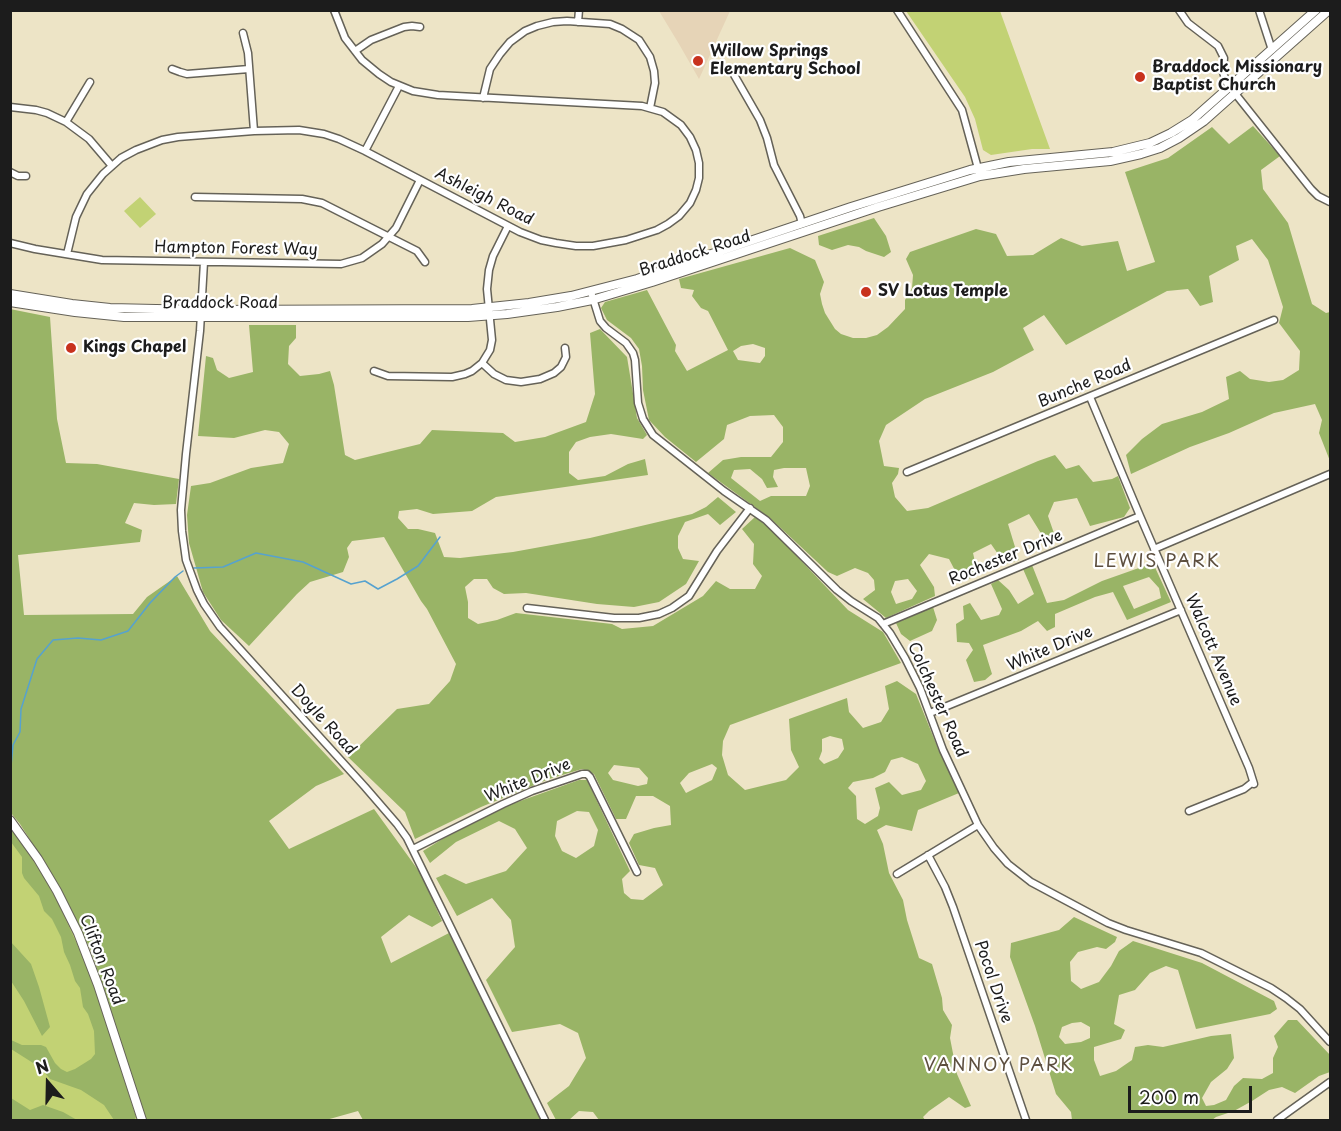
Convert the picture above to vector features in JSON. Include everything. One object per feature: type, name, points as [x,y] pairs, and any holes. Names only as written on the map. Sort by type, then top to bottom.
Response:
[{"type":"main road","name":"Braddock Road","points":[[10,294],[110,309],[201,314],[435,317],[557,307],[802,224],[979,172],[1110,161],[1150,151],[1170,143],[1204,121],[1272,50],[1316,10]]},
{"type":"main road","name":"Braddock Road","points":[[1233,90],[1329,10]]},
{"type":"main road","name":"Braddock Road","points":[[592,296],[660,280],[979,172]]},
{"type":"main road","name":"Braddock Road","points":[[10,302],[93,315],[150,318],[201,314]]},
{"type":"main road","name":"Clifton Road","points":[[10,820],[44,869],[78,933],[98,985],[142,1120]]},
{"type":"street","name":"Ashleigh Road","points":[[68,254],[72,228],[81,205],[95,183],[112,166],[135,150],[162,140],[254,131],[286,129],[313,132],[339,139],[508,226],[532,237],[567,245],[593,246],[626,240],[657,230],[679,216],[690,203],[697,187],[698,156],[690,137],[670,116],[650,108],[425,94],[399,86],[368,66],[355,51],[341,30],[334,10]]},
{"type":"street","points":[[578,22],[579,10]]},
{"type":"street","points":[[897,10],[962,110],[979,172]]},
{"type":"street","points":[[1179,10],[1188,23],[1221,50],[1224,58],[1224,77],[1233,90],[1311,189],[1318,196],[1330,202]]},
{"type":"street","points":[[1259,10],[1272,50]]},
{"type":"street","points":[[483,98],[494,62],[506,46],[518,36],[546,24],[560,21],[578,22],[615,26],[630,33],[642,44],[650,57],[654,72],[655,83],[650,108]]},
{"type":"street","points":[[355,51],[379,37],[404,27],[420,27]]},
{"type":"street","points":[[243,33],[247,45],[254,131]]},
{"type":"street","points":[[172,69],[187,74],[249,69]]},
{"type":"street","points":[[733,73],[760,120],[774,165],[802,224]]},
{"type":"street","points":[[66,122],[90,81]]},
{"type":"street","points":[[365,151],[399,86]]},
{"type":"street","points":[[10,107],[36,110],[66,122],[89,139],[112,166]]},
{"type":"street","points":[[10,172],[18,176],[26,176]]},
{"type":"street","name":"Hampton Forest Way","points":[[10,243],[102,260],[341,264],[369,254],[389,237],[396,228],[420,180]]},
{"type":"street","points":[[195,197],[313,201],[330,206],[417,251],[425,262]]},
{"type":"street","points":[[374,371],[388,376],[452,376],[465,374],[482,363],[490,350],[492,340],[487,289],[489,270],[493,256],[508,226]]},
{"type":"street","name":"Doyle Road","points":[[204,262],[201,314],[181,509],[183,543],[194,583],[204,604],[220,627],[397,824],[413,849],[545,1120]]},
{"type":"street","name":"Colchester Road","points":[[592,296],[600,321],[633,352],[638,403],[649,430],[681,459],[772,525],[841,594],[883,624],[905,658],[920,688],[943,750],[978,825],[1002,858],[1031,882],[1108,923],[1201,953],[1270,988],[1300,1009],[1330,1042]]},
{"type":"street","name":"Bunche Road","points":[[907,472],[1274,320]]},
{"type":"street","points":[[482,363],[494,374],[506,380],[521,382],[540,379],[561,367],[566,357],[565,348]]},
{"type":"street","name":"Walcott Avenue","points":[[1090,397],[1249,768],[1253,783],[1244,789],[1189,811]]},
{"type":"street","points":[[1154,549],[1330,474]]},
{"type":"street","points":[[527,608],[614,618],[639,618],[659,614],[689,596],[717,551],[750,508]]},
{"type":"street","name":"Rochester Drive","points":[[883,624],[1140,516]]},
{"type":"street","name":"White Drive","points":[[930,713],[1181,610]]},
{"type":"street","name":"White Drive","points":[[413,849],[532,791],[587,774],[637,872]]},
{"type":"street","points":[[897,874],[978,825]]},
{"type":"street","name":"Pocol Drive","points":[[928,855],[948,893],[1026,1120]]},
{"type":"street","points":[[1277,1120],[1330,1082]]},
{"type":"shaded area","name":"Willow Springs Elementary School","points":[[659,11],[730,11],[699,79],[679,44]]},
{"type":"green space","points":[[906,11],[1000,11],[1050,149],[1032,149],[991,155],[983,150],[975,119],[965,97]]},
{"type":"green space","points":[[1253,126],[1280,156],[1261,170],[1263,189],[1288,223],[1312,304],[1326,313],[1330,312],[1330,461],[1319,433],[1322,420],[1315,404],[1274,413],[1131,474],[1126,455],[1142,439],[1162,424],[1202,412],[1229,399],[1226,377],[1240,371],[1250,379],[1269,382],[1283,380],[1299,370],[1300,351],[1279,323],[1283,307],[1268,260],[1252,239],[1236,246],[1239,260],[1209,276],[1213,302],[1200,306],[1188,289],[1167,291],[1066,345],[1044,315],[1023,328],[1034,350],[993,372],[925,399],[886,425],[879,441],[884,466],[899,468],[892,483],[895,497],[907,511],[928,508],[1055,455],[1066,469],[1079,465],[1093,482],[1118,476],[1130,508],[1124,517],[1090,526],[1077,498],[1054,502],[1048,516],[1056,539],[1047,543],[1029,514],[1008,524],[1019,560],[1005,564],[991,544],[973,553],[978,575],[961,582],[949,559],[929,554],[920,565],[934,587],[935,596],[886,618],[863,599],[875,590],[874,580],[868,573],[855,568],[837,576],[828,572],[770,518],[708,473],[723,460],[741,457],[771,457],[783,442],[783,427],[774,415],[750,416],[727,425],[724,439],[696,462],[665,437],[649,420],[639,349],[631,338],[607,320],[601,308],[605,302],[647,290],[676,345],[675,351],[687,371],[728,350],[708,311],[701,308],[692,296],[694,290],[681,288],[679,279],[790,248],[815,260],[824,282],[820,294],[825,313],[835,329],[853,338],[877,335],[905,309],[905,300],[912,288],[913,275],[906,259],[910,252],[976,229],[996,234],[1007,256],[1033,255],[1061,238],[1082,246],[1118,241],[1127,271],[1155,262],[1125,172],[1168,158],[1212,127],[1229,144]],"holes":[[[753,344],[765,348],[765,356],[760,363],[738,360],[733,351],[741,346]],[[806,468],[810,486],[806,496],[771,496],[760,501],[731,478],[734,470],[750,469],[762,479],[767,488],[778,487],[773,477],[774,470]],[[908,579],[917,591],[912,599],[896,604],[891,592],[895,581]]]},
{"type":"green space","points":[[140,197],[156,214],[140,228],[124,211]]},
{"type":"green space","points":[[874,218],[886,236],[891,252],[884,257],[859,247],[848,245],[832,250],[819,245],[818,236]]},
{"type":"green space","points":[[10,309],[50,317],[57,419],[66,463],[97,464],[179,479],[176,504],[134,503],[125,523],[142,530],[140,542],[18,555],[24,615],[133,614],[147,597],[177,576],[210,631],[344,774],[316,786],[269,821],[289,849],[374,809],[421,874],[442,921],[432,927],[409,915],[381,937],[391,963],[449,933],[541,1120],[363,1120],[358,1111],[326,1120],[146,1120],[91,951],[58,884],[11,813]]},
{"type":"green space","points":[[249,325],[296,325],[296,338],[289,346],[288,364],[300,376],[330,371],[345,455],[355,460],[420,444],[432,430],[503,433],[515,442],[545,437],[586,422],[595,394],[590,333],[600,329],[627,357],[637,418],[647,435],[643,439],[611,434],[576,442],[569,452],[569,473],[578,480],[605,476],[628,464],[645,459],[648,475],[496,497],[472,511],[433,514],[417,509],[399,511],[398,518],[408,529],[435,533],[444,557],[460,558],[513,552],[590,538],[692,514],[706,507],[718,497],[736,512],[720,525],[708,514],[685,522],[678,536],[678,548],[683,559],[699,561],[686,584],[659,602],[634,607],[526,593],[504,594],[493,588],[487,579],[474,579],[465,587],[468,618],[478,624],[516,613],[612,624],[622,629],[653,626],[703,596],[716,581],[730,589],[755,589],[762,576],[753,564],[754,544],[742,529],[755,517],[770,528],[848,610],[883,632],[901,663],[730,725],[723,741],[722,755],[728,775],[745,790],[786,780],[799,767],[791,750],[789,719],[847,698],[849,712],[863,728],[881,722],[889,709],[885,686],[897,681],[916,694],[959,793],[918,810],[912,831],[886,825],[877,830],[883,844],[889,873],[903,900],[919,958],[932,964],[942,998],[943,1010],[952,1025],[950,1038],[957,1074],[971,1106],[965,1108],[949,1097],[929,1111],[923,1117],[925,1120],[599,1120],[593,1112],[579,1111],[569,1120],[556,1120],[547,1103],[569,1086],[586,1058],[578,1033],[560,1024],[512,1032],[486,980],[515,947],[511,920],[492,898],[457,916],[436,878],[445,874],[466,884],[506,871],[527,848],[515,829],[499,821],[456,842],[430,863],[423,851],[509,805],[579,780],[587,780],[630,871],[622,879],[624,893],[631,899],[643,900],[663,885],[655,868],[639,865],[629,843],[634,834],[671,825],[670,806],[653,796],[636,796],[626,819],[616,819],[594,774],[582,769],[549,779],[481,807],[415,839],[405,812],[348,757],[397,709],[429,704],[450,681],[456,664],[427,609],[384,537],[352,541],[347,548],[349,557],[343,572],[310,582],[249,646],[221,620],[203,592],[189,543],[187,515],[191,486],[210,483],[251,468],[283,463],[289,444],[279,432],[265,430],[234,438],[198,436],[206,356],[213,358],[217,370],[229,378],[253,372]],"holes":[[[830,736],[842,739],[844,749],[838,758],[824,764],[819,759],[822,739]],[[902,757],[918,764],[926,781],[921,790],[902,795],[889,782],[875,788],[880,808],[878,816],[865,824],[857,819],[856,796],[848,788],[853,782],[873,778],[885,772],[891,760]],[[712,764],[717,768],[712,780],[686,793],[680,783],[689,773]],[[614,765],[639,768],[648,778],[647,784],[638,786],[613,780],[608,773]],[[577,811],[589,812],[598,830],[594,846],[576,858],[562,851],[555,836],[557,821]]]},
{"type":"green space","points":[[1153,563],[1171,602],[1127,620],[1113,592],[1095,597],[1055,614],[1055,627],[1047,631],[1038,621],[1021,631],[983,645],[992,674],[985,680],[974,682],[966,660],[973,650],[969,643],[957,642],[956,624],[964,619],[963,606],[970,603],[981,620],[999,615],[1002,609],[991,584],[998,580],[1009,590],[1018,604],[1034,594],[1023,569],[1032,565],[1047,603],[1064,600],[1102,581]],"holes":[[[1149,577],[1159,588],[1161,598],[1134,609],[1123,586]]]},
{"type":"green space","points":[[933,607],[937,620],[932,631],[910,641],[901,634],[896,623]]},
{"type":"green space","points":[[11,828],[38,866],[74,935],[97,995],[137,1120],[11,1120]]},
{"type":"green space","points":[[11,828],[42,874],[78,946],[115,1051],[136,1117],[134,1120],[114,1120],[104,1105],[81,1090],[50,1079],[41,1068],[11,1049],[11,1040],[22,1045],[46,1047],[55,1063],[67,1072],[91,1059],[95,1054],[94,1031],[83,1007],[80,988],[75,981],[61,937],[52,919],[44,911],[39,896],[24,878],[22,857],[11,842]]},
{"type":"green space","points":[[1074,917],[1117,937],[1115,942],[1106,949],[1097,947],[1078,952],[1070,962],[1071,981],[1081,989],[1099,982],[1119,951],[1133,941],[1202,963],[1274,1001],[1277,1009],[1270,1014],[1196,1029],[1178,970],[1166,966],[1150,973],[1135,990],[1119,995],[1114,1024],[1125,1030],[1121,1039],[1094,1047],[1094,1060],[1100,1076],[1116,1071],[1132,1060],[1135,1047],[1148,1045],[1163,1047],[1231,1034],[1234,1058],[1227,1069],[1211,1082],[1202,1098],[1206,1106],[1214,1105],[1226,1100],[1234,1086],[1243,1078],[1262,1079],[1273,1073],[1273,1058],[1278,1047],[1274,1036],[1288,1020],[1297,1020],[1330,1055],[1330,1072],[1319,1076],[1295,1093],[1282,1087],[1269,1090],[1234,1111],[1212,1120],[1072,1120],[1071,1112],[1056,1094],[1010,957],[1011,943],[1059,930]],"holes":[[[1081,1022],[1090,1027],[1090,1038],[1081,1042],[1065,1044],[1059,1037],[1062,1027],[1072,1023]]]},
{"type":"green space","points":[[10,941],[31,964],[39,987],[50,1027],[42,1036],[11,981]]},
{"type":"green space","points":[[11,1098],[30,1110],[43,1105],[77,1120],[11,1120]]},
{"type":"waterway","points":[[194,568],[223,567],[256,553],[303,562],[351,584],[365,581],[378,589],[418,566],[440,537]]},
{"type":"waterway","points":[[10,776],[13,745],[20,732],[21,709],[37,659],[53,640],[78,638],[101,640],[128,631],[150,603],[183,571]]},
{"type":"place","name":"Willow Springs Elementary School","points":[[698,61]]},
{"type":"place","name":"Braddock Missionary Baptist Church","points":[[1140,77]]},
{"type":"place","name":"SV Lotus Temple","points":[[866,292]]},
{"type":"place","name":"Kings Chapel","points":[[71,348]]},
{"type":"district","name":"LEWIS PARK","points":[[1157,562]]},
{"type":"district","name":"VANNOY PARK","points":[[999,1066]]}]
